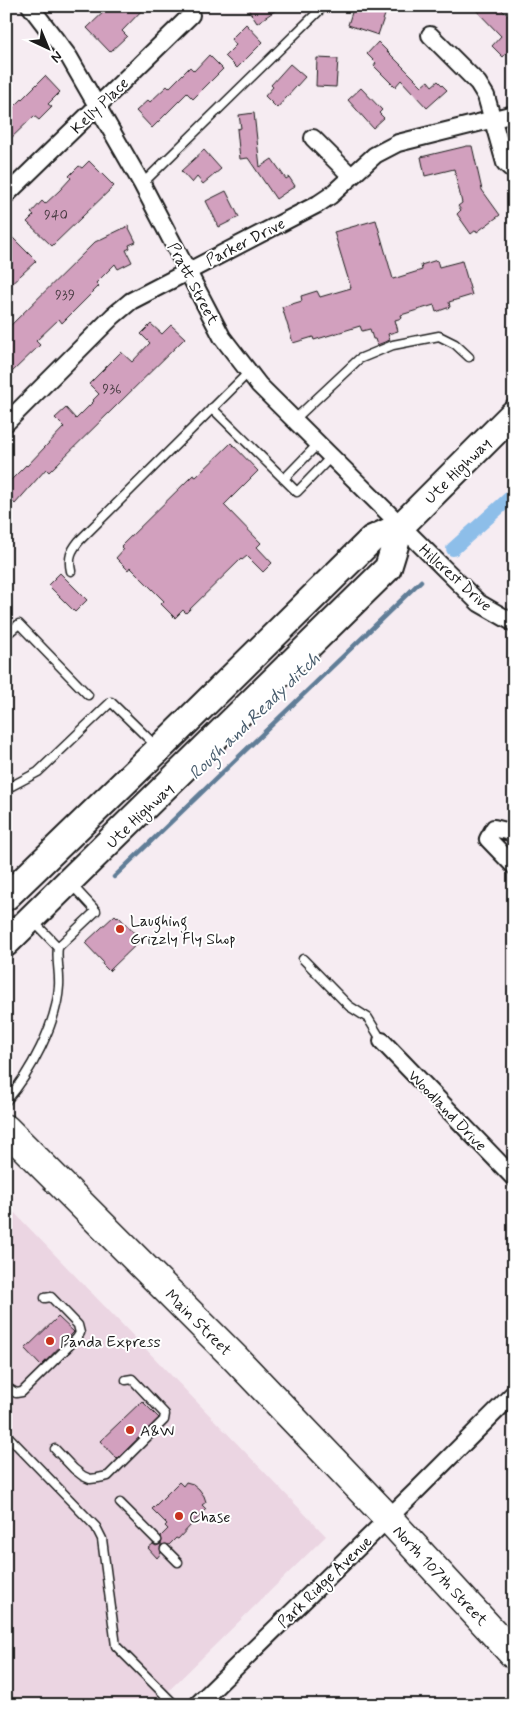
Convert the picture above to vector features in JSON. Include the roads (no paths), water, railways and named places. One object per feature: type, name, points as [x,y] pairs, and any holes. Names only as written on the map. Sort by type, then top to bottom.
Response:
[{"type":"highway","name":"Main Street","points":[[6,1129],[236,1359],[388,1518]]},
{"type":"highway","name":"North 107th Street","points":[[388,1518],[514,1655]]},
{"type":"main road","name":"Ute Highway","points":[[6,897],[372,539],[401,526],[514,413]]},
{"type":"main road","name":"Ute Highway","points":[[6,943],[388,568],[401,526]]},
{"type":"street","name":"Pratt Street","points":[[30,6],[69,57],[98,106],[142,184],[222,337],[259,386],[401,526]]},
{"type":"street","name":"Kelly Place","points":[[6,195],[191,15]]},
{"type":"street","points":[[430,35],[478,83],[486,96],[505,163],[514,171]]},
{"type":"street","name":"Parker Drive","points":[[6,423],[113,316],[131,301],[318,204],[330,196],[375,155],[398,143],[514,114]]},
{"type":"street","points":[[313,138],[351,176]]},
{"type":"street","name":"Hillcrest Drive","points":[[401,526],[480,603],[514,623]]},
{"type":"street","points":[[514,833],[494,828],[488,839],[514,866]]},
{"type":"street","name":"Woodland Drive","points":[[382,1041],[514,1178]]},
{"type":"street","name":"Park Ridge Avenue","points":[[197,1705],[514,1393]]},
{"type":"lane","points":[[142,184],[324,6]]},
{"type":"lane","points":[[294,420],[359,359],[393,345],[440,336],[455,344],[469,357]]},
{"type":"lane","points":[[71,571],[69,560],[71,551],[79,541],[248,372]]},
{"type":"lane","points":[[212,408],[296,492],[331,457]]},
{"type":"lane","points":[[284,479],[318,444]]},
{"type":"lane","points":[[6,635],[19,624],[88,695]]},
{"type":"lane","points":[[6,789],[38,772],[111,702],[159,749]]},
{"type":"lane","points":[[6,1102],[24,1078],[52,1020],[60,984],[56,962],[58,947],[96,910],[69,883]]},
{"type":"lane","points":[[31,919],[58,947]]},
{"type":"lane","points":[[303,958],[349,1006],[368,1018],[382,1041]]},
{"type":"lane","points":[[6,1387],[16,1393],[22,1392],[77,1338],[80,1332],[78,1325],[51,1297],[45,1298]]},
{"type":"lane","points":[[55,1449],[83,1476],[90,1479],[108,1476],[164,1420],[165,1414],[132,1379],[126,1380]]},
{"type":"lane","points":[[6,1434],[96,1527],[102,1539],[116,1646],[175,1705]]},
{"type":"lane","points":[[120,1503],[157,1540]]},
{"type":"lane","points":[[165,1549],[178,1562]]},
{"type":"waterway","name":"Rough and Ready ditch","points":[[453,549],[512,496],[514,497]]},
{"type":"waterway","name":"Rough and Ready ditch","points":[[114,877],[421,581]]},
{"type":"place","name":"Laughing Grizzly Fly Shop","points":[[120,929]]},
{"type":"place","name":"Panda Express","points":[[50,1341]]},
{"type":"place","name":"A&W","points":[[130,1430]]},
{"type":"place","name":"Chase","points":[[179,1516]]}]
